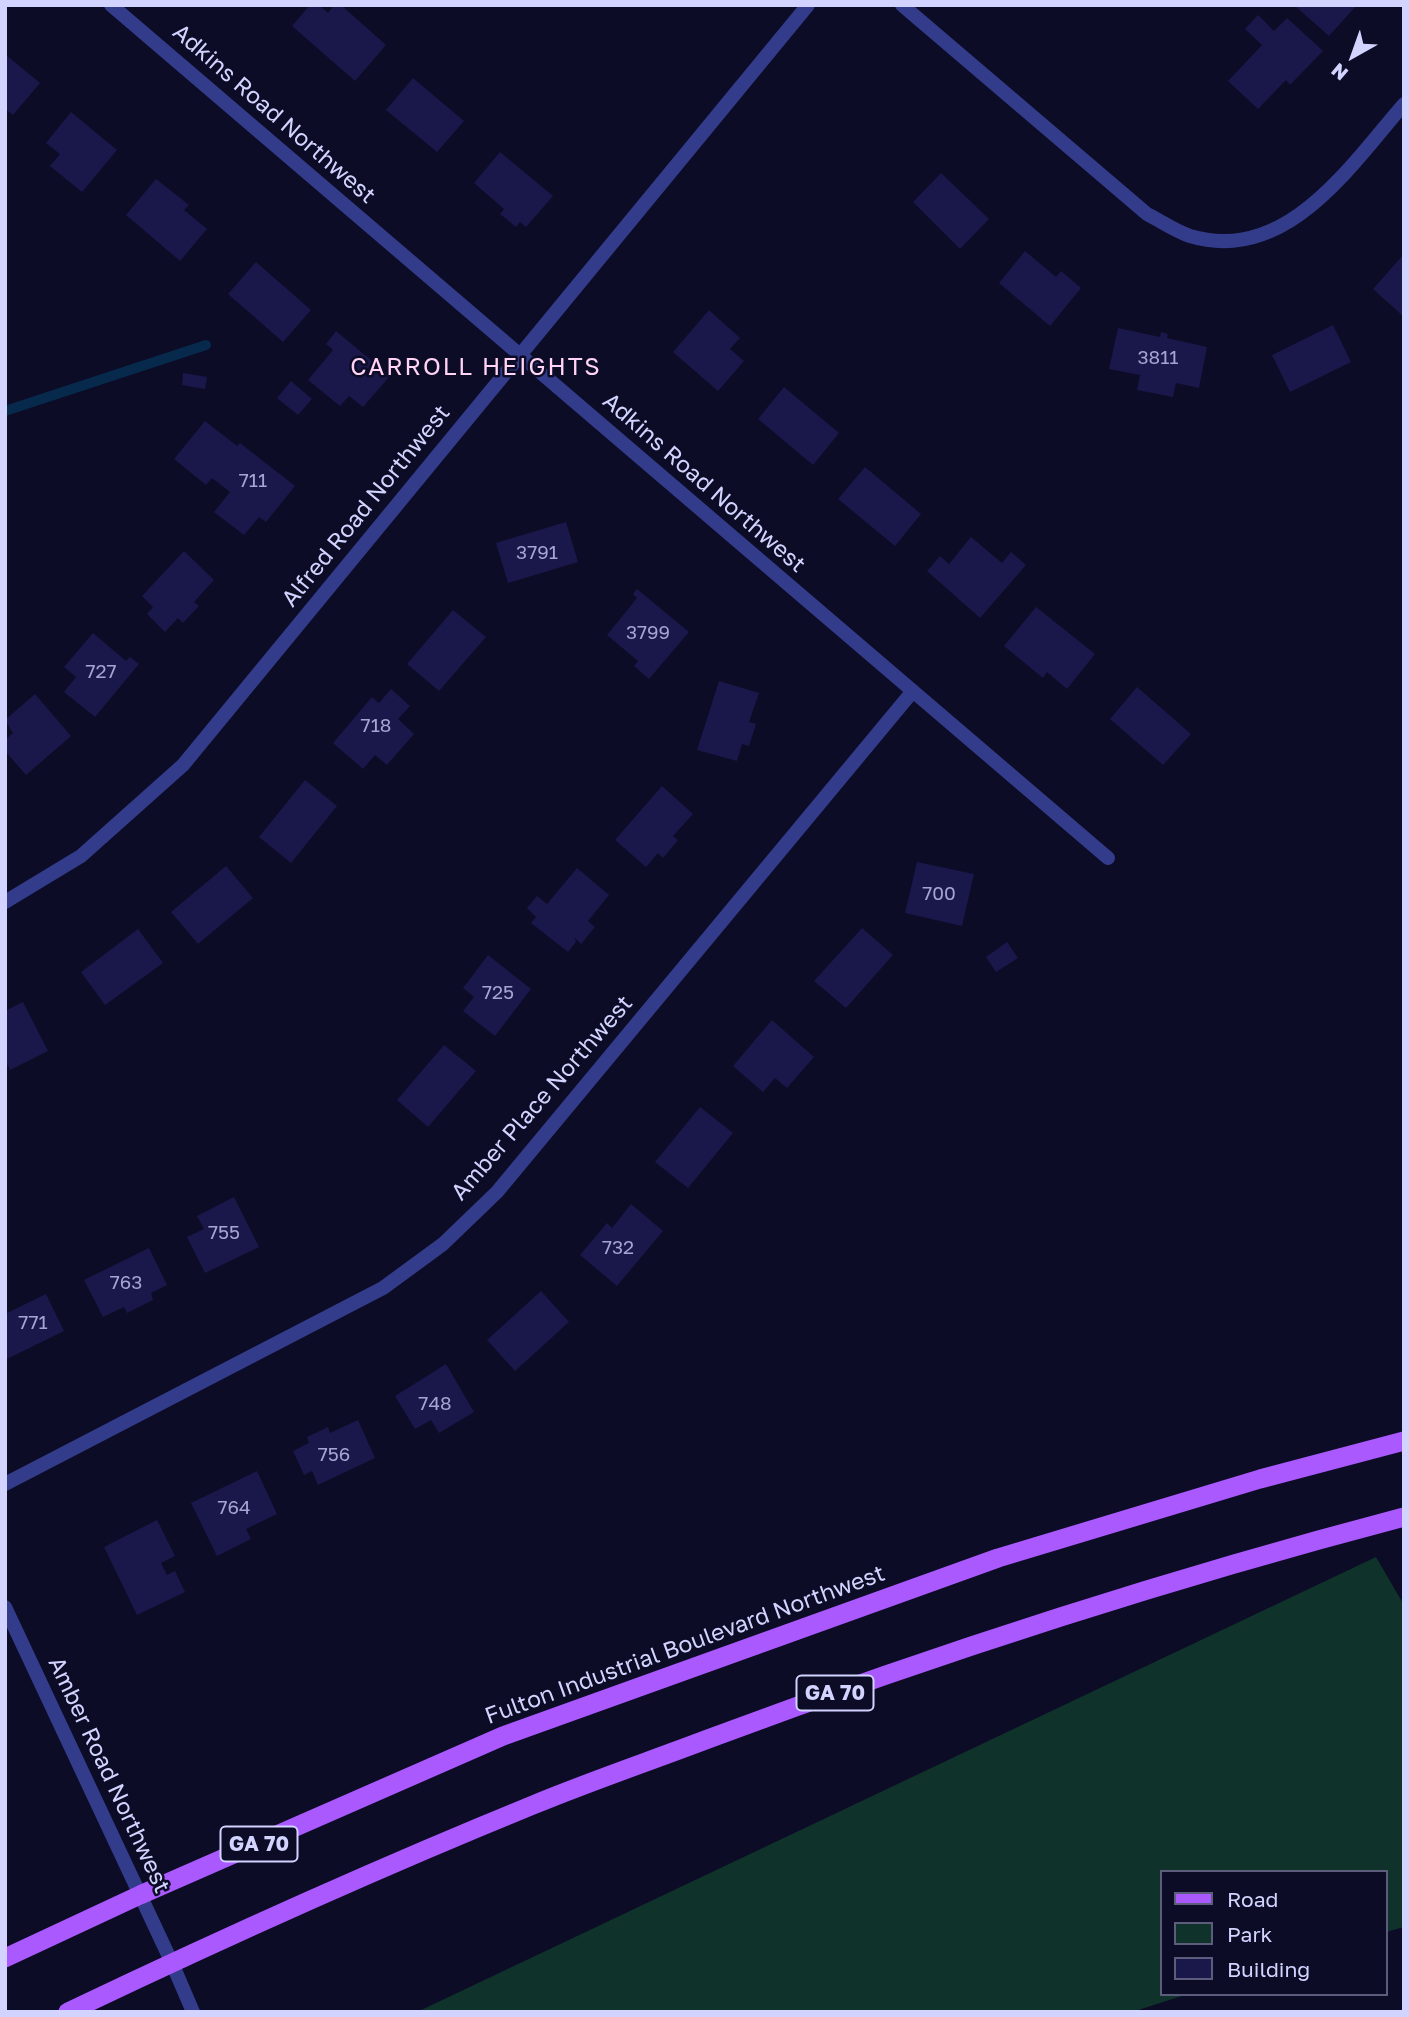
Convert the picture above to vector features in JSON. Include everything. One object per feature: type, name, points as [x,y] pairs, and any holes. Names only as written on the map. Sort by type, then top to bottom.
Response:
[{"type":"main road","name":"Fulton Industrial Boulevard Northwest","points":[[5,1958],[140,1895],[503,1736],[972,1567],[1260,1479],[1404,1441]]},
{"type":"main road","name":"GA 70","points":[[68,2012],[172,1963],[534,1804],[777,1714],[1029,1626],[1292,1547],[1404,1517]]},
{"type":"street","name":"Adkins Road Northwest","points":[[111,5],[1108,858]]},
{"type":"street","name":"Alfred Road Northwest","points":[[5,902],[81,856],[183,765],[808,5]]},
{"type":"street","points":[[902,5],[1147,214],[1191,236],[1237,240],[1284,227],[1318,202],[1404,104]]},
{"type":"street","name":"Amber Place Northwest","points":[[5,1484],[383,1288],[443,1244],[497,1192],[913,691]]},
{"type":"street","name":"Amber Road Northwest","points":[[5,1607],[193,2012]]},
{"type":"green space","points":[[1376,1557],[1404,1605],[1404,1927],[1388,1931],[1388,1870],[1160,1870],[1160,1996],[1182,1996],[1132,2012],[417,2012]]},
{"type":"building","points":[[310,5],[319,5],[328,13],[334,5],[341,5],[386,45],[355,81],[292,26]]},
{"type":"building","points":[[1294,5],[1357,5],[1329,36]]},
{"type":"building","points":[[1258,15],[1274,31],[1287,18],[1323,51],[1290,85],[1286,80],[1258,109],[1228,81],[1262,45],[1245,29]]},
{"type":"building","points":[[5,54],[40,83],[13,115],[5,109]]},
{"type":"building","points":[[413,78],[464,121],[437,152],[386,110]]},
{"type":"building","points":[[71,112],[117,150],[82,192],[50,166],[60,154],[46,143]]},
{"type":"building","points":[[500,152],[553,196],[526,227],[520,222],[516,227],[500,214],[504,209],[474,183]]},
{"type":"building","points":[[941,173],[989,219],[960,249],[913,202]]},
{"type":"building","points":[[156,179],[189,205],[184,210],[207,229],[180,261],[126,215]]},
{"type":"building","points":[[1025,251],[1056,277],[1061,271],[1081,288],[1050,326],[999,283]]},
{"type":"building","points":[[1404,254],[1404,317],[1373,289]]},
{"type":"building","points":[[256,262],[311,310],[283,342],[228,294]]},
{"type":"building","points":[[709,310],[740,338],[730,349],[744,361],[718,391],[673,352]]},
{"type":"building","points":[[1333,325],[1351,362],[1290,392],[1272,355]]},
{"type":"building","points":[[1118,328],[1160,337],[1161,332],[1168,334],[1167,338],[1207,347],[1199,388],[1176,383],[1173,397],[1137,390],[1140,375],[1109,369]]},
{"type":"building","points":[[336,331],[390,376],[363,407],[349,396],[340,406],[308,380],[333,350],[326,344]]},
{"type":"building","points":[[183,373],[207,377],[205,389],[182,385]]},
{"type":"building","points":[[291,381],[312,399],[298,415],[277,398]]},
{"type":"building","points":[[784,387],[839,433],[813,465],[758,419]]},
{"type":"building","points":[[205,421],[237,446],[240,443],[295,486],[266,522],[259,517],[244,535],[214,512],[230,492],[212,478],[206,485],[174,459]]},
{"type":"building","points":[[865,467],[921,514],[895,546],[838,499]]},
{"type":"building","points":[[566,522],[578,562],[508,583],[496,543]]},
{"type":"building","points":[[971,537],[1002,563],[1011,552],[1026,565],[980,618],[927,571],[940,556],[949,564]]},
{"type":"building","points":[[184,551],[214,580],[194,602],[199,606],[183,623],[178,618],[165,632],[147,614],[153,607],[142,596]]},
{"type":"building","points":[[637,589],[689,632],[649,679],[634,666],[638,661],[607,635],[637,598],[633,594]]},
{"type":"building","points":[[1036,607],[1095,654],[1067,689],[1047,672],[1043,678],[1004,646]]},
{"type":"building","points":[[453,610],[486,637],[439,691],[407,664]]},
{"type":"building","points":[[93,633],[126,661],[130,657],[139,664],[95,717],[64,692],[76,677],[64,667]]},
{"type":"building","points":[[719,681],[759,693],[749,722],[756,724],[749,746],[742,744],[737,761],[697,750]]},
{"type":"building","points":[[1137,687],[1191,734],[1163,765],[1110,719]]},
{"type":"building","points":[[391,689],[410,706],[398,719],[414,734],[387,765],[375,755],[363,769],[333,743],[372,697],[379,703]]},
{"type":"building","points":[[35,694],[71,736],[26,775],[5,751],[5,740],[13,733],[5,720]]},
{"type":"building","points":[[305,780],[337,806],[291,863],[259,837]]},
{"type":"building","points":[[662,786],[693,814],[673,836],[678,840],[663,858],[658,853],[646,867],[615,840]]},
{"type":"building","points":[[917,862],[974,874],[962,926],[905,913]]},
{"type":"building","points":[[226,866],[253,898],[198,944],[171,912]]},
{"type":"building","points":[[577,868],[609,895],[588,921],[595,927],[581,944],[574,937],[576,942],[568,952],[531,923],[536,917],[527,908],[537,896],[547,904]]},
{"type":"building","points":[[862,928],[893,955],[846,1008],[814,981]]},
{"type":"building","points":[[138,929],[163,963],[105,1005],[81,972]]},
{"type":"building","points":[[1007,942],[1018,958],[996,972],[986,957]]},
{"type":"building","points":[[488,955],[531,989],[495,1036],[463,1011],[474,997],[463,988]]},
{"type":"building","points":[[23,1002],[48,1051],[10,1070],[5,1060],[5,1011]]},
{"type":"building","points":[[772,1020],[814,1057],[787,1088],[775,1078],[763,1092],[733,1066]]},
{"type":"building","points":[[444,1045],[476,1071],[428,1127],[397,1100]]},
{"type":"building","points":[[700,1107],[733,1133],[688,1188],[655,1162]]},
{"type":"building","points":[[234,1197],[259,1247],[205,1273],[187,1237],[204,1229],[197,1216]]},
{"type":"building","points":[[631,1204],[663,1231],[617,1286],[580,1255],[607,1223],[612,1228]]},
{"type":"building","points":[[149,1248],[167,1285],[151,1293],[153,1300],[127,1313],[124,1307],[103,1317],[84,1280]]},
{"type":"building","points":[[541,1291],[569,1322],[515,1371],[487,1340]]},
{"type":"building","points":[[46,1294],[64,1331],[5,1360],[5,1314]]},
{"type":"building","points":[[446,1364],[474,1412],[439,1433],[431,1420],[415,1429],[395,1396]]},
{"type":"building","points":[[358,1420],[375,1458],[318,1485],[312,1471],[304,1475],[293,1451],[309,1443],[307,1437],[328,1427],[330,1433]]},
{"type":"building","points":[[257,1471],[277,1514],[246,1529],[251,1539],[217,1556],[191,1503]]},
{"type":"building","points":[[157,1520],[175,1556],[161,1563],[167,1575],[175,1571],[185,1592],[137,1615],[104,1547]]},
{"type":"waterway","points":[[5,411],[206,345]]},
{"type":"district","name":"CARROLL HEIGHTS","points":[[476,367]]}]
